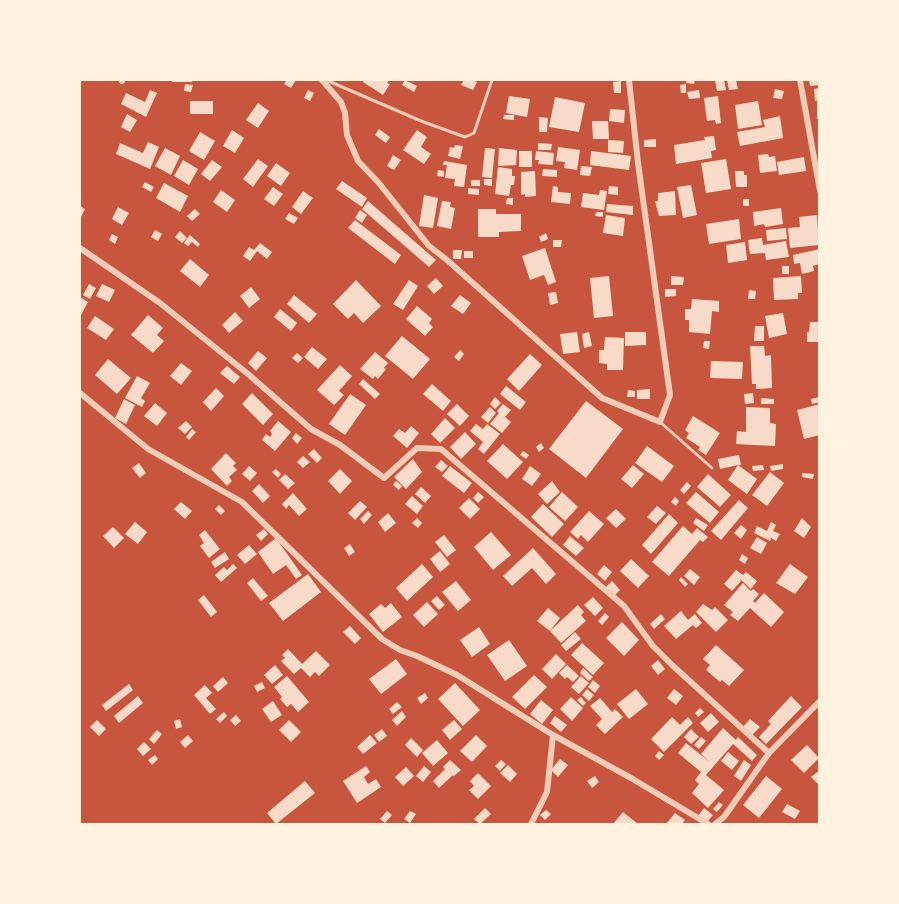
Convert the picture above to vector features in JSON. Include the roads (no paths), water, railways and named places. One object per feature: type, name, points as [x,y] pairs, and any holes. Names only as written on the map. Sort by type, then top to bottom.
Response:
[{"type":"street","points":[[324,80],[341,102],[345,113],[347,135],[358,161],[429,246],[563,361],[586,386],[602,398],[660,422],[670,395],[629,80]]},
{"type":"street","points":[[800,80],[819,191]]},
{"type":"street","points":[[80,248],[160,303],[312,429],[340,445],[384,478],[417,448],[441,449],[624,606],[653,646],[770,753]]},
{"type":"street","points":[[80,393],[148,449],[242,502],[382,639],[400,650],[457,675],[553,735],[631,778],[708,825]]},
{"type":"street","points":[[715,825],[724,817],[770,753],[819,701]]},
{"type":"street","points":[[531,825],[547,792],[553,735]]},
{"type":"lane","points":[[324,80],[465,137],[474,133],[492,80]]},
{"type":"lane","points":[[660,422],[712,468]]}]
